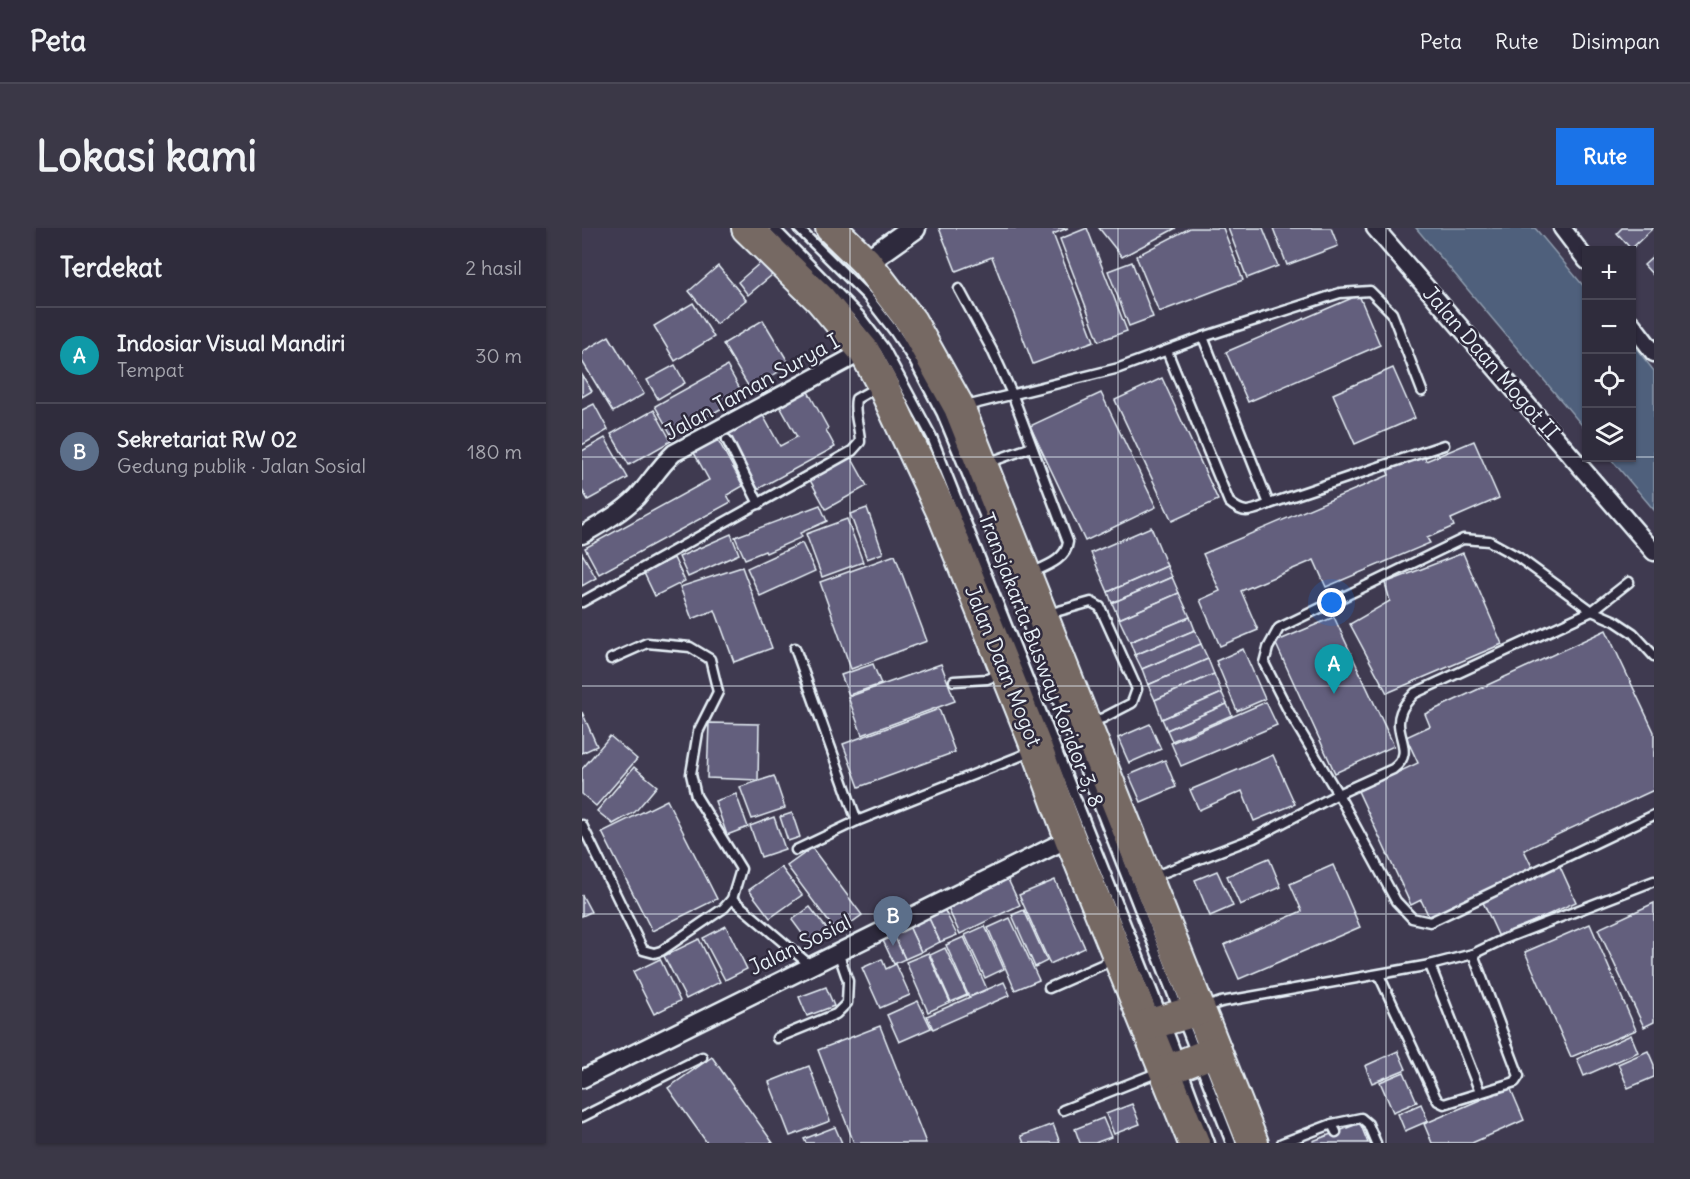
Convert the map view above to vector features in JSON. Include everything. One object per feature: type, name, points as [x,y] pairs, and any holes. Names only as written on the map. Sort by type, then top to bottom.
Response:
[{"type":"highway","name":"Jalan Daan Mogot","points":[[747,228],[820,299],[864,351],[882,384],[942,512],[1118,958],[1173,1017],[1190,1061],[1194,1143]]},
{"type":"highway","name":"Jalan Daan Mogot","points":[[831,228],[866,262],[911,321],[958,408],[1146,879],[1173,1017],[1190,1061],[1253,1143]]},
{"type":"street","points":[[866,262],[914,228]]},
{"type":"street","name":"Jalan Daan Mogot II","points":[[1375,228],[1654,552]]},
{"type":"street","points":[[1562,228],[1582,254]]},
{"type":"street","points":[[1636,329],[1654,352]]},
{"type":"street","name":"Jalan Taman Surya I","points":[[582,535],[624,509],[638,496],[659,467],[674,453],[864,351]]},
{"type":"street","name":"Jalan Sosial","points":[[582,1078],[1070,838]]},
{"type":"lane","name":"Transjakarta Busway Koridor 3, 8","points":[[774,228],[860,315],[884,348],[932,437],[1173,1017]]},
{"type":"lane","name":"Transjakarta Busway Koridor 3, 8","points":[[798,228],[867,296],[914,361],[942,414],[1001,556],[1150,933],[1173,1017]]},
{"type":"lane","points":[[959,289],[984,332],[1012,396],[1066,538],[1067,546],[1059,559],[1026,576]]},
{"type":"lane","points":[[958,408],[1119,368],[1203,337],[1340,292],[1370,291],[1392,313],[1422,392]]},
{"type":"lane","points":[[1203,337],[1269,504]]},
{"type":"lane","points":[[1167,351],[1229,502],[1238,510],[1249,512],[1444,445]]},
{"type":"lane","points":[[582,602],[852,451],[860,442],[860,430],[854,407],[856,399],[882,384]]},
{"type":"lane","points":[[727,440],[759,504]]},
{"type":"lane","points":[[982,465],[1032,447]]},
{"type":"lane","points":[[1654,656],[1633,633],[1615,621],[1592,611],[1518,557],[1489,541],[1463,539],[1279,628],[1268,648],[1264,663],[1289,712],[1338,794],[1396,901],[1412,918],[1430,922],[1654,815]]},
{"type":"lane","points":[[1146,879],[1254,838],[1338,794],[1393,769],[1404,756],[1399,731],[1400,712],[1415,693],[1592,611],[1629,582]]},
{"type":"lane","points":[[1042,616],[1091,602],[1096,603],[1137,689],[1132,703],[1103,718],[1084,724]]},
{"type":"lane","points":[[582,825],[643,950],[654,953],[660,951],[724,908],[732,899],[741,869],[696,796],[691,774],[698,732],[718,692],[710,659],[690,647],[647,643],[611,659]]},
{"type":"lane","points":[[795,648],[857,821]]},
{"type":"lane","points":[[954,681],[987,679],[1005,671]]},
{"type":"lane","points":[[796,850],[857,821],[1036,749]]},
{"type":"lane","points":[[1173,1017],[1221,1002],[1378,975],[1473,954],[1504,939],[1654,881]]},
{"type":"lane","points":[[732,899],[810,965]]},
{"type":"lane","points":[[777,1038],[836,1014],[847,1003],[848,981],[838,952]]},
{"type":"lane","points":[[1378,975],[1438,1101],[1444,1104],[1515,1082],[1520,1076],[1473,954]]},
{"type":"lane","points":[[1049,988],[1118,958]]},
{"type":"lane","points":[[1430,965],[1480,1092]]},
{"type":"lane","points":[[582,1117],[702,1057]]},
{"type":"lane","points":[[1063,1110],[1190,1061]]},
{"type":"lane","points":[[1190,1061],[1210,1143]]},
{"type":"lane","points":[[1190,1061],[1231,1143]]},
{"type":"lane","points":[[1282,1143],[1298,1140],[1361,1118],[1368,1124],[1376,1143]]},
{"type":"water","points":[[1416,228],[1535,228],[1582,284],[1582,425]]},
{"type":"water","points":[[1636,348],[1654,371],[1654,510],[1613,462],[1636,462]]},
{"type":"building","points":[[939,228],[1068,228],[1053,234],[1094,341],[1033,364],[992,257],[956,271]]},
{"type":"building","points":[[1087,228],[1127,331],[1099,341],[1060,239]]},
{"type":"building","points":[[1099,228],[1176,228],[1122,257]]},
{"type":"building","points":[[1190,228],[1223,228],[1243,280],[1159,312],[1136,256]]},
{"type":"building","points":[[1228,228],[1263,228],[1278,266],[1247,278]]},
{"type":"building","points":[[1273,228],[1331,228],[1338,246],[1287,265]]},
{"type":"building","points":[[1622,228],[1653,228],[1634,246],[1628,246],[1617,233]]},
{"type":"building","points":[[1654,256],[1654,276],[1644,265]]},
{"type":"building","points":[[761,262],[772,275],[748,295],[738,282]]},
{"type":"building","points":[[1132,262],[1153,317],[1129,326],[1108,271]]},
{"type":"building","points":[[718,266],[746,300],[716,324],[689,291]]},
{"type":"building","points":[[1359,295],[1380,345],[1248,402],[1226,352]]},
{"type":"building","points":[[693,303],[714,337],[675,361],[654,326]]},
{"type":"building","points":[[763,320],[790,365],[750,389],[723,344]]},
{"type":"building","points":[[609,336],[644,394],[613,412],[582,361],[582,352]]},
{"type":"building","points":[[675,365],[685,383],[658,399],[647,380]]},
{"type":"building","points":[[727,366],[744,396],[672,436],[655,406]]},
{"type":"building","points":[[1393,368],[1415,418],[1355,444],[1333,394]]},
{"type":"building","points":[[582,375],[592,391],[582,397]]},
{"type":"building","points":[[1162,378],[1218,500],[1172,521],[1115,400]]},
{"type":"building","points":[[805,386],[828,428],[826,430],[835,447],[758,489],[724,429],[760,410],[780,446],[797,437],[777,401]]},
{"type":"building","points":[[1101,393],[1156,507],[1085,541],[1030,426]]},
{"type":"building","points":[[594,404],[608,430],[582,445],[582,410]]},
{"type":"building","points":[[654,410],[671,441],[629,465],[611,434]]},
{"type":"building","points":[[605,438],[628,478],[588,500],[582,490],[582,451]]},
{"type":"building","points":[[717,438],[743,486],[727,495],[731,502],[599,574],[585,548],[709,480],[693,451]]},
{"type":"building","points":[[1474,441],[1499,498],[1451,519],[1454,526],[1427,538],[1430,543],[1326,587],[1314,560],[1241,591],[1258,630],[1220,646],[1200,600],[1220,591],[1203,554],[1389,475],[1387,470],[1424,455],[1426,461]]},
{"type":"building","points":[[851,457],[867,486],[826,509],[810,480]]},
{"type":"building","points":[[820,505],[827,521],[800,533],[802,537],[766,553],[765,551],[745,559],[735,537]]},
{"type":"building","points":[[867,508],[883,553],[867,559],[850,514]]},
{"type":"building","points":[[847,519],[863,562],[822,577],[806,534]]},
{"type":"building","points":[[1151,527],[1167,566],[1108,592],[1091,553]]},
{"type":"building","points":[[731,534],[739,554],[688,577],[679,557]]},
{"type":"building","points":[[802,543],[815,571],[760,596],[747,568]]},
{"type":"building","points":[[582,553],[596,578],[582,586]]},
{"type":"building","points":[[1463,553],[1502,644],[1387,693],[1350,624],[1390,601],[1385,583]]},
{"type":"building","points":[[895,555],[927,641],[851,669],[820,582]]},
{"type":"building","points":[[674,558],[685,581],[655,596],[644,573]]},
{"type":"building","points":[[1167,566],[1172,577],[1112,603],[1108,592]]},
{"type":"building","points":[[742,567],[772,648],[734,662],[715,610],[692,619],[680,587]]},
{"type":"building","points":[[1172,577],[1179,593],[1119,619],[1112,603]]},
{"type":"building","points":[[1179,593],[1190,617],[1130,642],[1119,619]]},
{"type":"building","points":[[1190,617],[1195,630],[1135,655],[1130,642]]},
{"type":"building","points":[[1334,617],[1394,746],[1335,773],[1275,642]]},
{"type":"building","points":[[1195,630],[1201,644],[1142,669],[1135,655]]},
{"type":"building","points":[[1606,630],[1654,732],[1654,790],[1524,850],[1534,871],[1430,919],[1421,900],[1411,905],[1358,791],[1418,763],[1406,737],[1430,726],[1425,714]]},
{"type":"building","points":[[1201,644],[1208,659],[1148,685],[1142,669]]},
{"type":"building","points":[[1243,649],[1265,699],[1237,711],[1216,661]]},
{"type":"building","points":[[1208,659],[1214,674],[1155,700],[1148,685]]},
{"type":"building","points":[[873,664],[881,684],[849,695],[841,675]]},
{"type":"building","points":[[941,664],[955,701],[862,735],[848,697]]},
{"type":"building","points":[[1214,674],[1222,693],[1162,719],[1155,700]]},
{"type":"building","points":[[1222,693],[1227,704],[1167,730],[1162,719]]},
{"type":"building","points":[[1266,702],[1277,725],[1181,766],[1171,743]]},
{"type":"building","points":[[1227,704],[1232,715],[1172,741],[1167,730]]},
{"type":"building","points":[[939,709],[955,752],[859,787],[843,744]]},
{"type":"building","points":[[582,712],[597,746],[582,753]]},
{"type":"building","points":[[709,723],[759,724],[758,780],[707,778]]},
{"type":"building","points":[[1150,724],[1161,749],[1129,763],[1118,738]]},
{"type":"building","points":[[610,736],[637,759],[596,806],[582,794],[582,769]]},
{"type":"building","points":[[1273,755],[1295,804],[1254,821],[1242,791],[1199,810],[1190,790]]},
{"type":"building","points":[[1165,760],[1176,787],[1141,802],[1129,775]]},
{"type":"building","points":[[634,767],[657,786],[635,812],[613,824],[597,811]]},
{"type":"building","points":[[774,776],[785,808],[752,819],[740,787]]},
{"type":"building","points":[[736,794],[748,827],[727,835],[715,801]]},
{"type":"building","points":[[667,800],[717,899],[652,931],[602,832]]},
{"type":"building","points":[[792,813],[800,837],[788,841],[780,817]]},
{"type":"building","points":[[774,817],[785,849],[761,857],[750,826]]},
{"type":"building","points":[[812,848],[862,915],[837,933],[787,866]]},
{"type":"building","points":[[1269,858],[1281,887],[1240,905],[1227,876]]},
{"type":"building","points":[[1558,862],[1576,902],[1499,937],[1481,898]]},
{"type":"building","points":[[1333,865],[1360,927],[1239,979],[1224,945],[1302,911],[1290,884]]},
{"type":"building","points":[[781,867],[802,895],[770,918],[749,890]]},
{"type":"building","points":[[1217,871],[1233,906],[1210,916],[1195,880]]},
{"type":"building","points":[[1005,873],[1020,905],[960,934],[945,902]]},
{"type":"building","points":[[1055,880],[1085,948],[1050,964],[1019,895]]},
{"type":"building","points":[[582,895],[591,912],[582,916]]},
{"type":"building","points":[[1654,903],[1654,1022],[1644,1027],[1598,929]]},
{"type":"building","points":[[942,905],[957,935],[940,942],[926,912]]},
{"type":"building","points":[[810,907],[827,929],[809,943],[792,920]]},
{"type":"building","points":[[1024,910],[1047,961],[1035,967],[1012,915]]},
{"type":"building","points":[[926,912],[940,942],[921,952],[907,922]]},
{"type":"building","points":[[1010,918],[1039,980],[1015,990],[988,928]]},
{"type":"building","points":[[907,922],[921,952],[905,959],[891,929]]},
{"type":"building","points":[[1590,924],[1636,1030],[1571,1057],[1525,952]]},
{"type":"building","points":[[726,926],[747,969],[725,980],[703,938]]},
{"type":"building","points":[[985,926],[1004,969],[985,978],[965,935]]},
{"type":"building","points":[[891,929],[905,959],[894,964],[880,934]]},
{"type":"building","points":[[964,937],[987,989],[969,997],[946,945]]},
{"type":"building","points":[[699,939],[720,982],[686,999],[664,956]]},
{"type":"building","points":[[945,948],[967,995],[951,1002],[930,955]]},
{"type":"building","points":[[928,953],[950,1002],[928,1012],[906,962]]},
{"type":"building","points":[[660,959],[680,1001],[654,1014],[633,972]]},
{"type":"building","points":[[882,959],[886,969],[896,964],[910,995],[880,1008],[862,968]]},
{"type":"building","points":[[1004,982],[1010,995],[933,1029],[927,1016]]},
{"type":"building","points":[[826,987],[834,1006],[807,1016],[799,997]]},
{"type":"building","points":[[918,1001],[931,1028],[899,1042],[887,1015]]},
{"type":"building","points":[[880,1026],[926,1143],[854,1143],[818,1050]]},
{"type":"building","points":[[1631,1035],[1638,1052],[1584,1076],[1577,1059]]},
{"type":"building","points":[[1398,1051],[1406,1069],[1372,1083],[1365,1066]]},
{"type":"building","points":[[1648,1051],[1654,1065],[1654,1077],[1628,1088],[1618,1064]]},
{"type":"building","points":[[712,1057],[773,1143],[707,1143],[668,1088]]},
{"type":"building","points":[[809,1066],[830,1121],[790,1136],[769,1082]]},
{"type":"building","points":[[1404,1072],[1417,1102],[1393,1112],[1380,1082]]},
{"type":"building","points":[[1510,1087],[1524,1120],[1472,1143],[1432,1143],[1424,1124]]},
{"type":"building","points":[[1132,1104],[1140,1124],[1114,1134],[1106,1114]]},
{"type":"building","points":[[1421,1104],[1428,1121],[1405,1131],[1398,1114]]},
{"type":"building","points":[[1103,1118],[1111,1137],[1095,1143],[1080,1143],[1075,1129]]},
{"type":"building","points":[[1360,1123],[1368,1143],[1314,1143],[1313,1141]]},
{"type":"building","points":[[1053,1124],[1060,1143],[1024,1143],[1021,1136]]},
{"type":"building","points":[[835,1127],[842,1143],[806,1143],[804,1139]]},
{"type":"place","name":"Indosiar Visual Mandiri","points":[[1334,694]]},
{"type":"place","name":"Sekretariat RW 02","points":[[893,946]]}]
